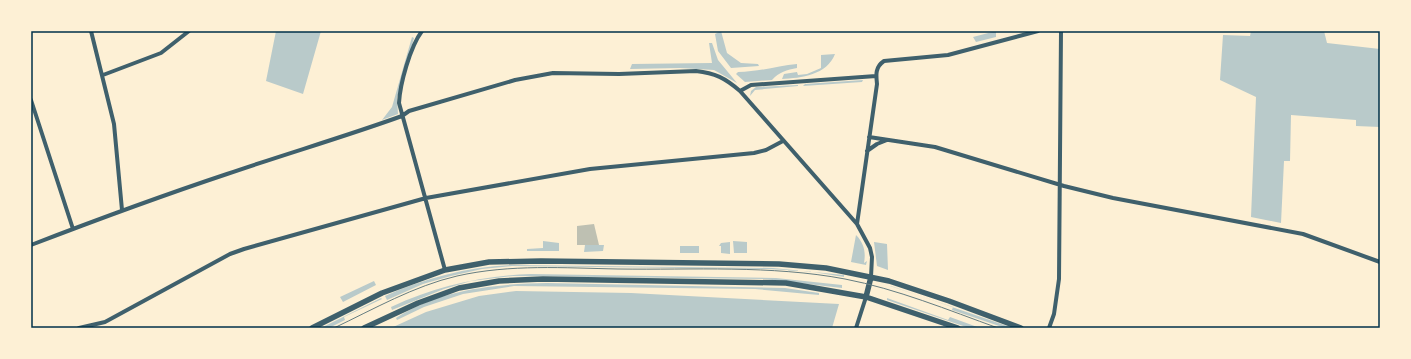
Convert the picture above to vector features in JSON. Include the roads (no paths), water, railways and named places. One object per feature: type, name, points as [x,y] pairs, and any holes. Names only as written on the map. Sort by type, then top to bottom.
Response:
[{"type":"street","points":[[91,31],[114,124],[122,210]]},
{"type":"street","points":[[102,75],[161,53],[177,42],[189,31]]},
{"type":"street","points":[[422,31],[416,39],[400,94],[399,103],[445,270]]},
{"type":"street","points":[[857,224],[878,67],[884,61],[948,54],[1038,31]]},
{"type":"street","points":[[1049,328],[1054,314],[1059,279],[1061,31]]},
{"type":"street","points":[[31,245],[122,210],[226,174],[333,141],[402,116],[409,111],[515,80],[553,73],[619,74],[677,71],[709,72],[722,76],[740,90],[857,224],[870,248],[872,257],[871,277],[856,328]]},
{"type":"street","points":[[740,90],[750,85],[876,76]]},
{"type":"street","points":[[31,100],[73,229]]},
{"type":"street","points":[[869,137],[935,147],[1060,185],[1113,198],[1303,234],[1380,262]]},
{"type":"street","points":[[867,151],[877,144],[888,140]]},
{"type":"street","points":[[79,328],[105,322],[219,260],[244,249],[426,198],[590,169],[754,153],[766,150],[783,141]]},
{"type":"street","points":[[849,215],[858,213]]},
{"type":"street","points":[[312,328],[382,293],[445,270],[489,262],[541,261],[779,264],[826,268],[871,277],[949,301],[1021,328]]},
{"type":"street","points":[[364,328],[439,294],[459,288],[499,281],[543,279],[786,284],[866,297],[958,328]]},
{"type":"tram line","points":[[334,328],[410,292],[441,280],[477,272],[517,268],[732,269],[817,275],[845,279],[884,288],[922,300],[998,328]]}]
